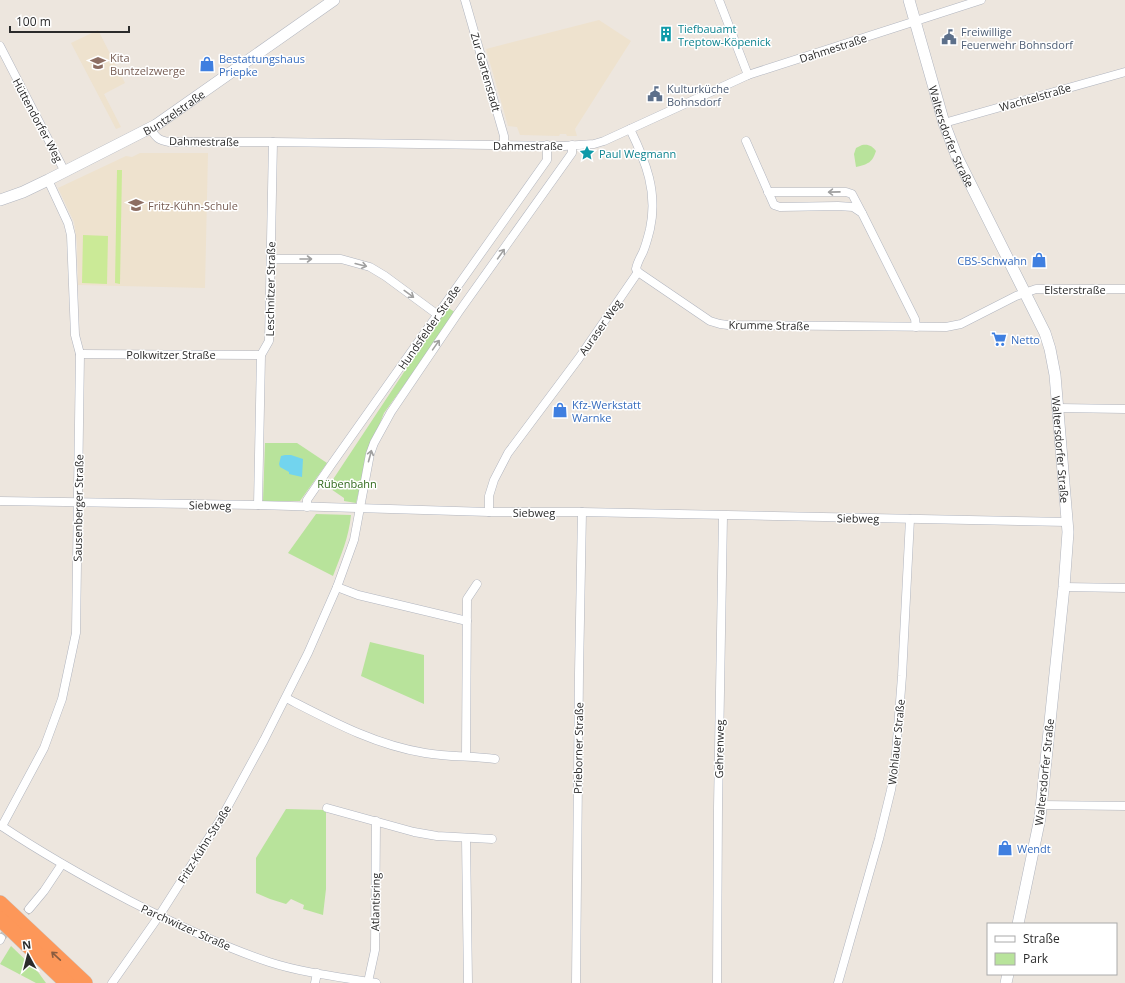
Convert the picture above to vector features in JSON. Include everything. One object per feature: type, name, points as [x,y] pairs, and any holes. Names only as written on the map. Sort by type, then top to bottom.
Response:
[{"type":"highway","points":[[0,903],[85,983]]},
{"type":"highway","points":[[0,919],[67,983]]},
{"type":"street","name":"Buntzelstraße","points":[[0,200],[23,192],[65,172],[150,128],[334,0]]},
{"type":"street","name":"Zur Gartenstadt","points":[[465,0],[504,136],[504,145]]},
{"type":"street","points":[[719,0],[748,75]]},
{"type":"street","name":"Waltersdorfer Straße","points":[[909,0],[944,123],[958,157],[1045,333],[1055,375],[1059,408],[1068,532],[1064,587],[1040,818],[1018,923]]},
{"type":"street","name":"Dahmestraße","points":[[150,128],[157,138],[162,141],[169,142],[504,145],[594,144],[604,141],[748,75],[981,0]]},
{"type":"street","name":"Hüttendorfer Weg","points":[[0,46],[65,172]]},
{"type":"street","name":"Wachtelstraße","points":[[944,123],[1125,72]]},
{"type":"street","name":"Auraser Weg","points":[[489,512],[490,496],[494,480],[508,453],[578,358],[638,272],[636,269],[637,264],[643,252],[650,229],[653,199],[651,182],[647,168],[630,129]]},
{"type":"street","name":"Leschnitzer Straße","points":[[258,505],[261,355],[269,341],[273,142]]},
{"type":"street","points":[[746,142],[774,205],[780,207],[853,207],[862,213]]},
{"type":"street","name":"Hundsfelder Straße","points":[[306,507],[307,500],[547,160],[547,145]]},
{"type":"street","name":"Hundsfelder Straße","points":[[360,508],[370,454],[379,432],[458,313],[572,153],[572,145]]},
{"type":"street","name":"Sausenberger Straße","points":[[1,826],[44,748],[62,699],[76,633],[80,354],[75,335],[71,235],[68,223],[48,180]]},
{"type":"street","points":[[768,192],[846,192],[852,194],[915,319],[916,326]]},
{"type":"street","points":[[270,259],[341,259],[370,266],[438,315]]},
{"type":"street","name":"Krumme Straße","points":[[638,272],[710,321],[720,324],[953,326],[961,324],[1025,292]]},
{"type":"street","name":"Elsterstraße","points":[[1025,292],[1036,290],[1125,289]]},
{"type":"street","name":"Polkwitzer Straße","points":[[80,354],[261,355]]},
{"type":"street","points":[[1059,408],[1125,408]]},
{"type":"street","name":"Siebweg","points":[[0,501],[258,505],[489,512],[582,512],[1067,522]]},
{"type":"street","name":"Fritz-Kühn-Straße","points":[[112,983],[159,916],[222,817],[286,698],[308,653],[337,587],[354,540],[360,508]]},
{"type":"street","name":"Prieborner Straße","points":[[576,983],[582,512]]},
{"type":"street","name":"Gehrenweg","points":[[717,983],[718,808],[723,516]]},
{"type":"street","name":"Wohlauer Straße","points":[[838,983],[879,839],[895,767],[902,676],[910,519]]},
{"type":"street","points":[[466,756],[467,599],[477,584]]},
{"type":"street","points":[[337,587],[358,595],[467,622]]},
{"type":"street","points":[[1064,587],[1125,588]]},
{"type":"street","points":[[286,698],[338,725],[364,736],[396,746],[424,753],[440,755],[495,758]]},
{"type":"street","points":[[1041,805],[1125,806]]},
{"type":"street","points":[[327,808],[437,836],[492,839]]},
{"type":"street","name":"Atlantisring","points":[[372,982],[375,950],[376,821]]},
{"type":"street","name":"Parchwitzer Straße","points":[[1,826],[62,864],[159,916],[187,929],[264,960],[317,973],[372,982]]},
{"type":"street","points":[[466,838],[468,983]]},
{"type":"street","points":[[29,909],[44,891],[62,864]]},
{"type":"street","points":[[315,983],[317,973]]},
{"type":"shaded area","points":[[599,20],[631,41],[575,129],[577,136],[567,136],[566,134],[560,134],[559,136],[520,135],[517,127],[508,126],[486,49]]},
{"type":"shaded area","name":"Kita Buntzelzwerge","points":[[98,30],[125,83],[104,94],[121,127],[116,129],[71,43]]},
{"type":"shaded area","name":"Fritz-Kühn-Schule","points":[[140,153],[208,153],[205,288],[78,285],[77,243],[74,222],[58,188],[126,156],[132,157]]},
{"type":"green space","points":[[862,145],[870,146],[876,151],[873,158],[869,162],[856,167],[854,154],[856,148]]},
{"type":"green space","points":[[117,170],[122,170],[120,284],[115,283]]},
{"type":"green space","points":[[83,235],[108,236],[107,284],[82,283]]},
{"type":"green space","name":"Rübenbahn","points":[[447,307],[456,313],[384,413],[369,451],[356,503],[344,501],[344,498],[328,487]]},
{"type":"green space","points":[[265,443],[297,443],[327,463],[300,501],[263,501]]},
{"type":"green space","points":[[316,514],[351,515],[347,538],[333,576],[288,553]]},
{"type":"green space","points":[[370,642],[424,655],[424,704],[361,676]]},
{"type":"green space","points":[[286,809],[326,810],[326,889],[323,915],[303,909],[304,905],[291,899],[286,904],[256,893],[256,858]]},
{"type":"green space","points":[[11,946],[38,972],[46,983],[36,983],[0,964]]},
{"type":"water","points":[[291,455],[303,459],[302,477],[289,474],[289,472],[280,467],[279,464],[281,456]]},
{"type":"tunnel","points":[[1,938],[29,909]]},
{"type":"place","name":"Tiefbauamt Treptow-Köpenick","points":[[666,34]]},
{"type":"place","name":"Freiwillige Feuerwehr Bohnsdorf","points":[[949,37]]},
{"type":"place","name":"Kita Buntzelzwerge","points":[[98,63]]},
{"type":"place","name":"Bestattungshaus Priepke","points":[[207,64]]},
{"type":"place","name":"Kulturküche Bohnsdorf","points":[[655,94]]},
{"type":"place","name":"Paul Wegmann","points":[[587,153]]},
{"type":"place","name":"Fritz-Kühn-Schule","points":[[136,205]]},
{"type":"place","name":"CBS-Schwahn","points":[[1039,260]]},
{"type":"place","name":"Netto","points":[[999,339]]},
{"type":"place","name":"Kfz-Werkstatt Warnke","points":[[560,410]]},
{"type":"place","name":"Wendt","points":[[1005,848]]}]
